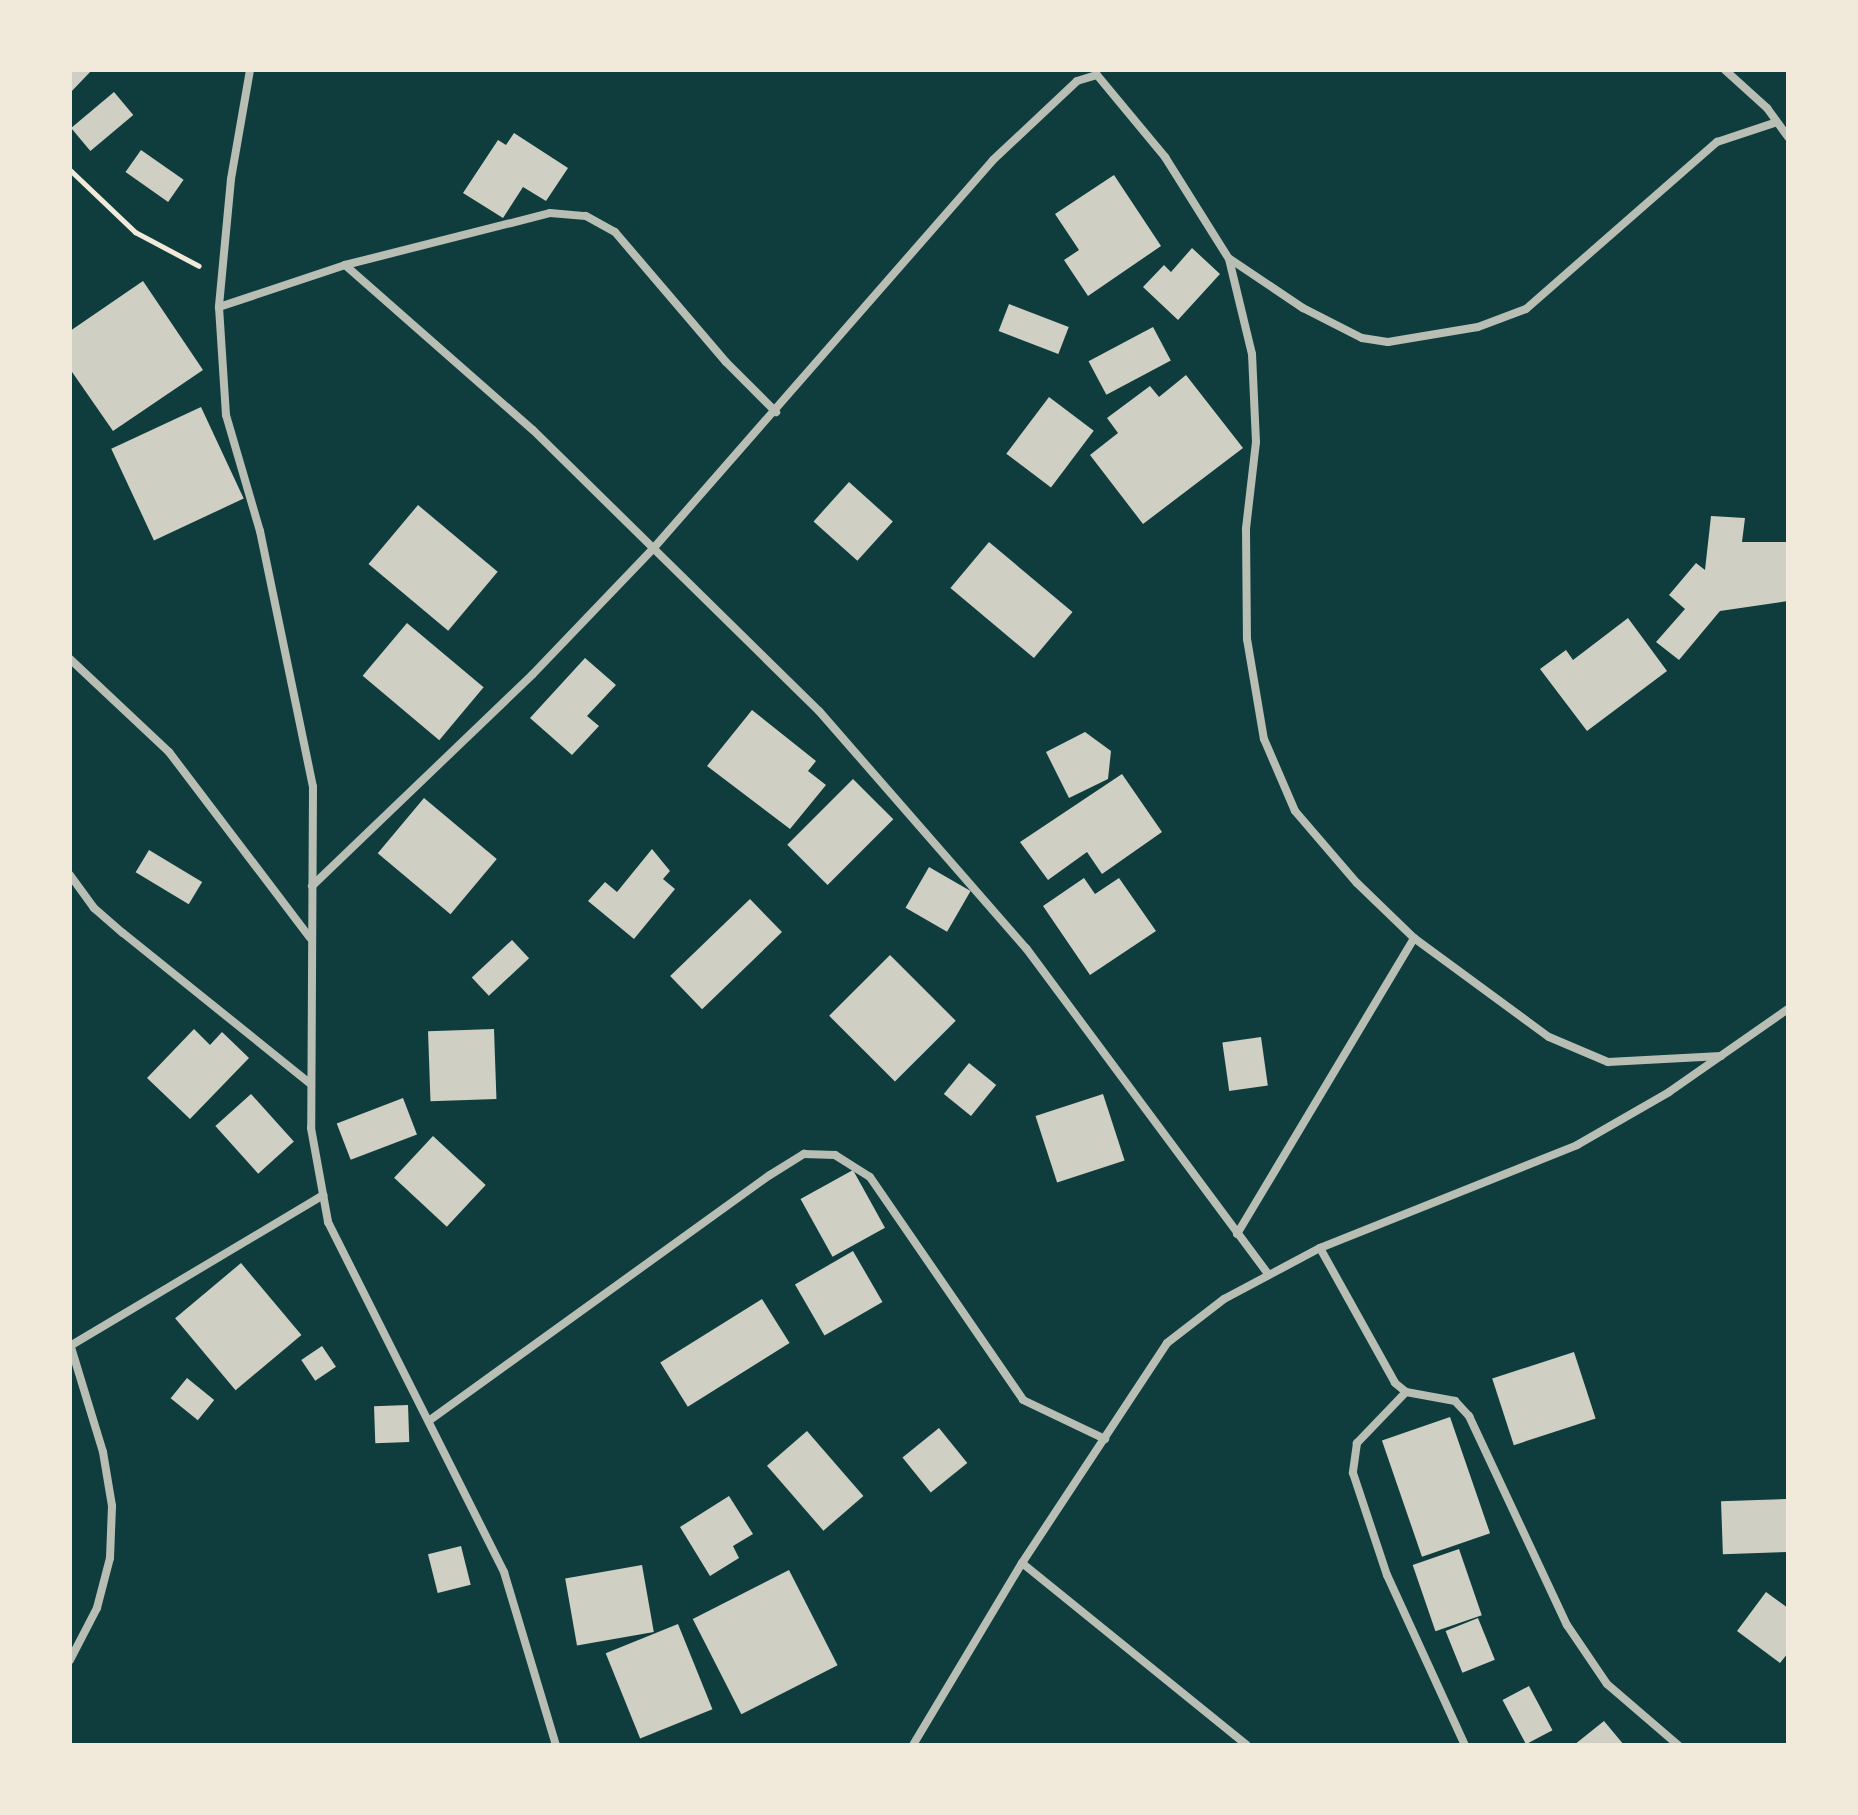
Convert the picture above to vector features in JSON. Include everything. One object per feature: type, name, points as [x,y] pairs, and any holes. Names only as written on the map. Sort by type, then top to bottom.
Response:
[{"type":"street","points":[[250,70],[219,307],[226,415],[260,531],[313,787],[311,1128],[323,1195],[328,1222],[348,1265],[430,1420],[504,1572],[556,1745]]},
{"type":"street","points":[[1725,70],[1788,137]]},
{"type":"street","points":[[312,886],[532,675],[652,550],[776,412],[993,160],[1088,76],[1106,81],[1130,111],[1229,259],[1252,354],[1256,442],[1246,529],[1247,639],[1264,739],[1295,811],[1357,883],[1414,938],[1549,1037],[1608,1062],[1721,1056]]},
{"type":"street","points":[[1229,259],[1303,308],[1362,338],[1388,342],[1478,327],[1526,309],[1717,142],[1777,122]]},
{"type":"street","points":[[219,307],[345,265],[550,213],[586,216],[615,232],[726,362],[776,412]]},
{"type":"street","points":[[345,265],[533,430],[819,711],[922,824],[1026,948],[1269,1275]]},
{"type":"street","points":[[70,659],[169,752],[246,847],[310,939]]},
{"type":"street","points":[[70,875],[94,908],[311,1084]]},
{"type":"street","points":[[1237,1234],[1414,938]]},
{"type":"street","points":[[913,1745],[1022,1563],[1167,1343],[1224,1299],[1320,1248],[1577,1145],[1721,1056],[1788,1009]]},
{"type":"street","points":[[430,1420],[770,1175],[804,1154],[835,1155],[870,1177],[1023,1400],[1105,1439]]},
{"type":"street","points":[[70,1660],[97,1608],[110,1558],[112,1506],[103,1452],[70,1345],[323,1195]]},
{"type":"street","points":[[1320,1248],[1379,1359],[1406,1392],[1455,1401],[1469,1416],[1567,1625],[1607,1684],[1678,1745]]},
{"type":"street","points":[[1406,1392],[1357,1443],[1353,1473],[1387,1575],[1465,1745]]},
{"type":"street","points":[[1022,1563],[1247,1745]]},
{"type":"path","points":[[70,170],[135,232],[222,278]]},
{"type":"building","points":[[70,70],[92,70],[70,93]]},
{"type":"building","points":[[114,92],[133,115],[90,151],[71,128]]},
{"type":"building","points":[[514,133],[568,168],[546,201],[523,187],[503,218],[463,193],[498,140],[506,145]]},
{"type":"building","points":[[141,150],[184,180],[168,202],[126,172]]},
{"type":"building","points":[[1114,175],[1161,246],[1088,296],[1064,260],[1079,250],[1055,214]]},
{"type":"building","points":[[1192,248],[1220,274],[1178,320],[1143,287],[1164,265],[1171,272]]},
{"type":"building","points":[[143,281],[203,370],[113,431],[70,369],[70,331]]},
{"type":"building","points":[[1009,304],[1069,327],[1058,354],[999,331]]},
{"type":"building","points":[[1153,327],[1171,361],[1106,395],[1089,361]]},
{"type":"building","points":[[1186,375],[1243,448],[1143,524],[1090,455],[1118,433],[1107,418],[1150,386],[1159,397]]},
{"type":"building","points":[[1049,397],[1094,431],[1051,487],[1006,454]]},
{"type":"building","points":[[201,407],[244,499],[154,540],[111,449]]},
{"type":"building","points":[[849,482],[893,521],[857,561],[814,521]]},
{"type":"building","points":[[418,505],[498,572],[448,631],[369,564]]},
{"type":"building","points":[[1711,516],[1745,518],[1742,542],[1788,542],[1788,601],[1720,611],[1679,660],[1656,642],[1685,609],[1669,595],[1696,563],[1705,570]]},
{"type":"building","points":[[989,542],[1072,612],[1034,658],[950,588]]},
{"type":"building","points":[[1628,618],[1667,671],[1587,731],[1540,669],[1566,650],[1573,660]]},
{"type":"building","points":[[407,623],[484,687],[439,740],[363,676]]},
{"type":"building","points":[[585,658],[616,685],[587,716],[599,726],[572,755],[530,718]]},
{"type":"building","points":[[752,710],[816,761],[808,771],[826,785],[790,829],[707,766]]},
{"type":"building","points":[[1085,732],[1111,751],[1108,779],[1069,798],[1046,752]]},
{"type":"building","points":[[1122,774],[1162,832],[1102,874],[1087,852],[1048,880],[1020,842]]},
{"type":"building","points":[[853,779],[893,819],[828,885],[787,845]]},
{"type":"building","points":[[424,798],[497,859],[450,914],[378,853]]},
{"type":"building","points":[[652,849],[670,871],[663,879],[675,889],[634,939],[588,901],[605,882],[617,892]]},
{"type":"building","points":[[149,850],[202,882],[189,904],[136,872]]},
{"type":"building","points":[[929,867],[971,891],[947,932],[906,908]]},
{"type":"building","points":[[1084,878],[1095,894],[1119,878],[1156,931],[1090,975],[1043,906]]},
{"type":"building","points":[[750,899],[782,932],[702,1009],[670,976]]},
{"type":"building","points":[[512,940],[529,958],[489,996],[472,978]]},
{"type":"building","points":[[890,955],[956,1021],[895,1082],[829,1016]]},
{"type":"building","points":[[194,1029],[210,1045],[222,1032],[249,1058],[190,1119],[147,1078]]},
{"type":"building","points":[[494,1029],[496,1099],[430,1101],[428,1031]]},
{"type":"building","points":[[1261,1037],[1268,1086],[1229,1091],[1222,1042]]},
{"type":"building","points":[[969,1063],[996,1085],[971,1116],[944,1094]]},
{"type":"building","points":[[251,1094],[294,1142],[258,1174],[215,1126]]},
{"type":"building","points":[[1103,1094],[1125,1161],[1057,1183],[1035,1116]]},
{"type":"building","points":[[403,1098],[417,1134],[351,1160],[337,1123]]},
{"type":"building","points":[[433,1136],[486,1185],[447,1227],[394,1178]]},
{"type":"building","points":[[853,1170],[885,1228],[833,1257],[801,1199]]},
{"type":"building","points":[[853,1251],[883,1302],[824,1336],[795,1284]]},
{"type":"building","points":[[241,1263],[301,1335],[236,1390],[175,1318]]},
{"type":"building","points":[[762,1299],[790,1343],[688,1407],[660,1363]]},
{"type":"building","points":[[322,1346],[336,1367],[315,1381],[301,1360]]},
{"type":"building","points":[[1574,1352],[1596,1419],[1514,1445],[1492,1379]]},
{"type":"building","points":[[187,1378],[214,1400],[198,1420],[171,1398]]},
{"type":"building","points":[[408,1405],[409,1442],[375,1443],[374,1406]]},
{"type":"building","points":[[1450,1417],[1490,1533],[1422,1557],[1382,1440]]},
{"type":"building","points":[[939,1428],[967,1463],[931,1493],[902,1458]]},
{"type":"building","points":[[807,1431],[863,1496],[823,1531],[767,1466]]},
{"type":"building","points":[[729,1496],[753,1534],[733,1546],[739,1558],[710,1576],[680,1527]]},
{"type":"building","points":[[1786,1499],[1788,1552],[1723,1554],[1721,1501]]},
{"type":"building","points":[[461,1546],[471,1585],[438,1593],[428,1554]]},
{"type":"building","points":[[1459,1549],[1482,1615],[1435,1631],[1413,1565]]},
{"type":"building","points":[[642,1565],[654,1632],[577,1646],[565,1579]]},
{"type":"building","points":[[789,1570],[838,1665],[741,1714],[693,1619]]},
{"type":"building","points":[[1766,1592],[1788,1608],[1788,1653],[1780,1663],[1737,1631]]},
{"type":"building","points":[[1478,1618],[1495,1660],[1462,1673],[1446,1631]]},
{"type":"building","points":[[678,1624],[712,1709],[640,1739],[606,1653]]},
{"type":"building","points":[[1529,1686],[1552,1730],[1526,1744],[1503,1700]]},
{"type":"building","points":[[1604,1721],[1624,1745],[1574,1745]]}]
